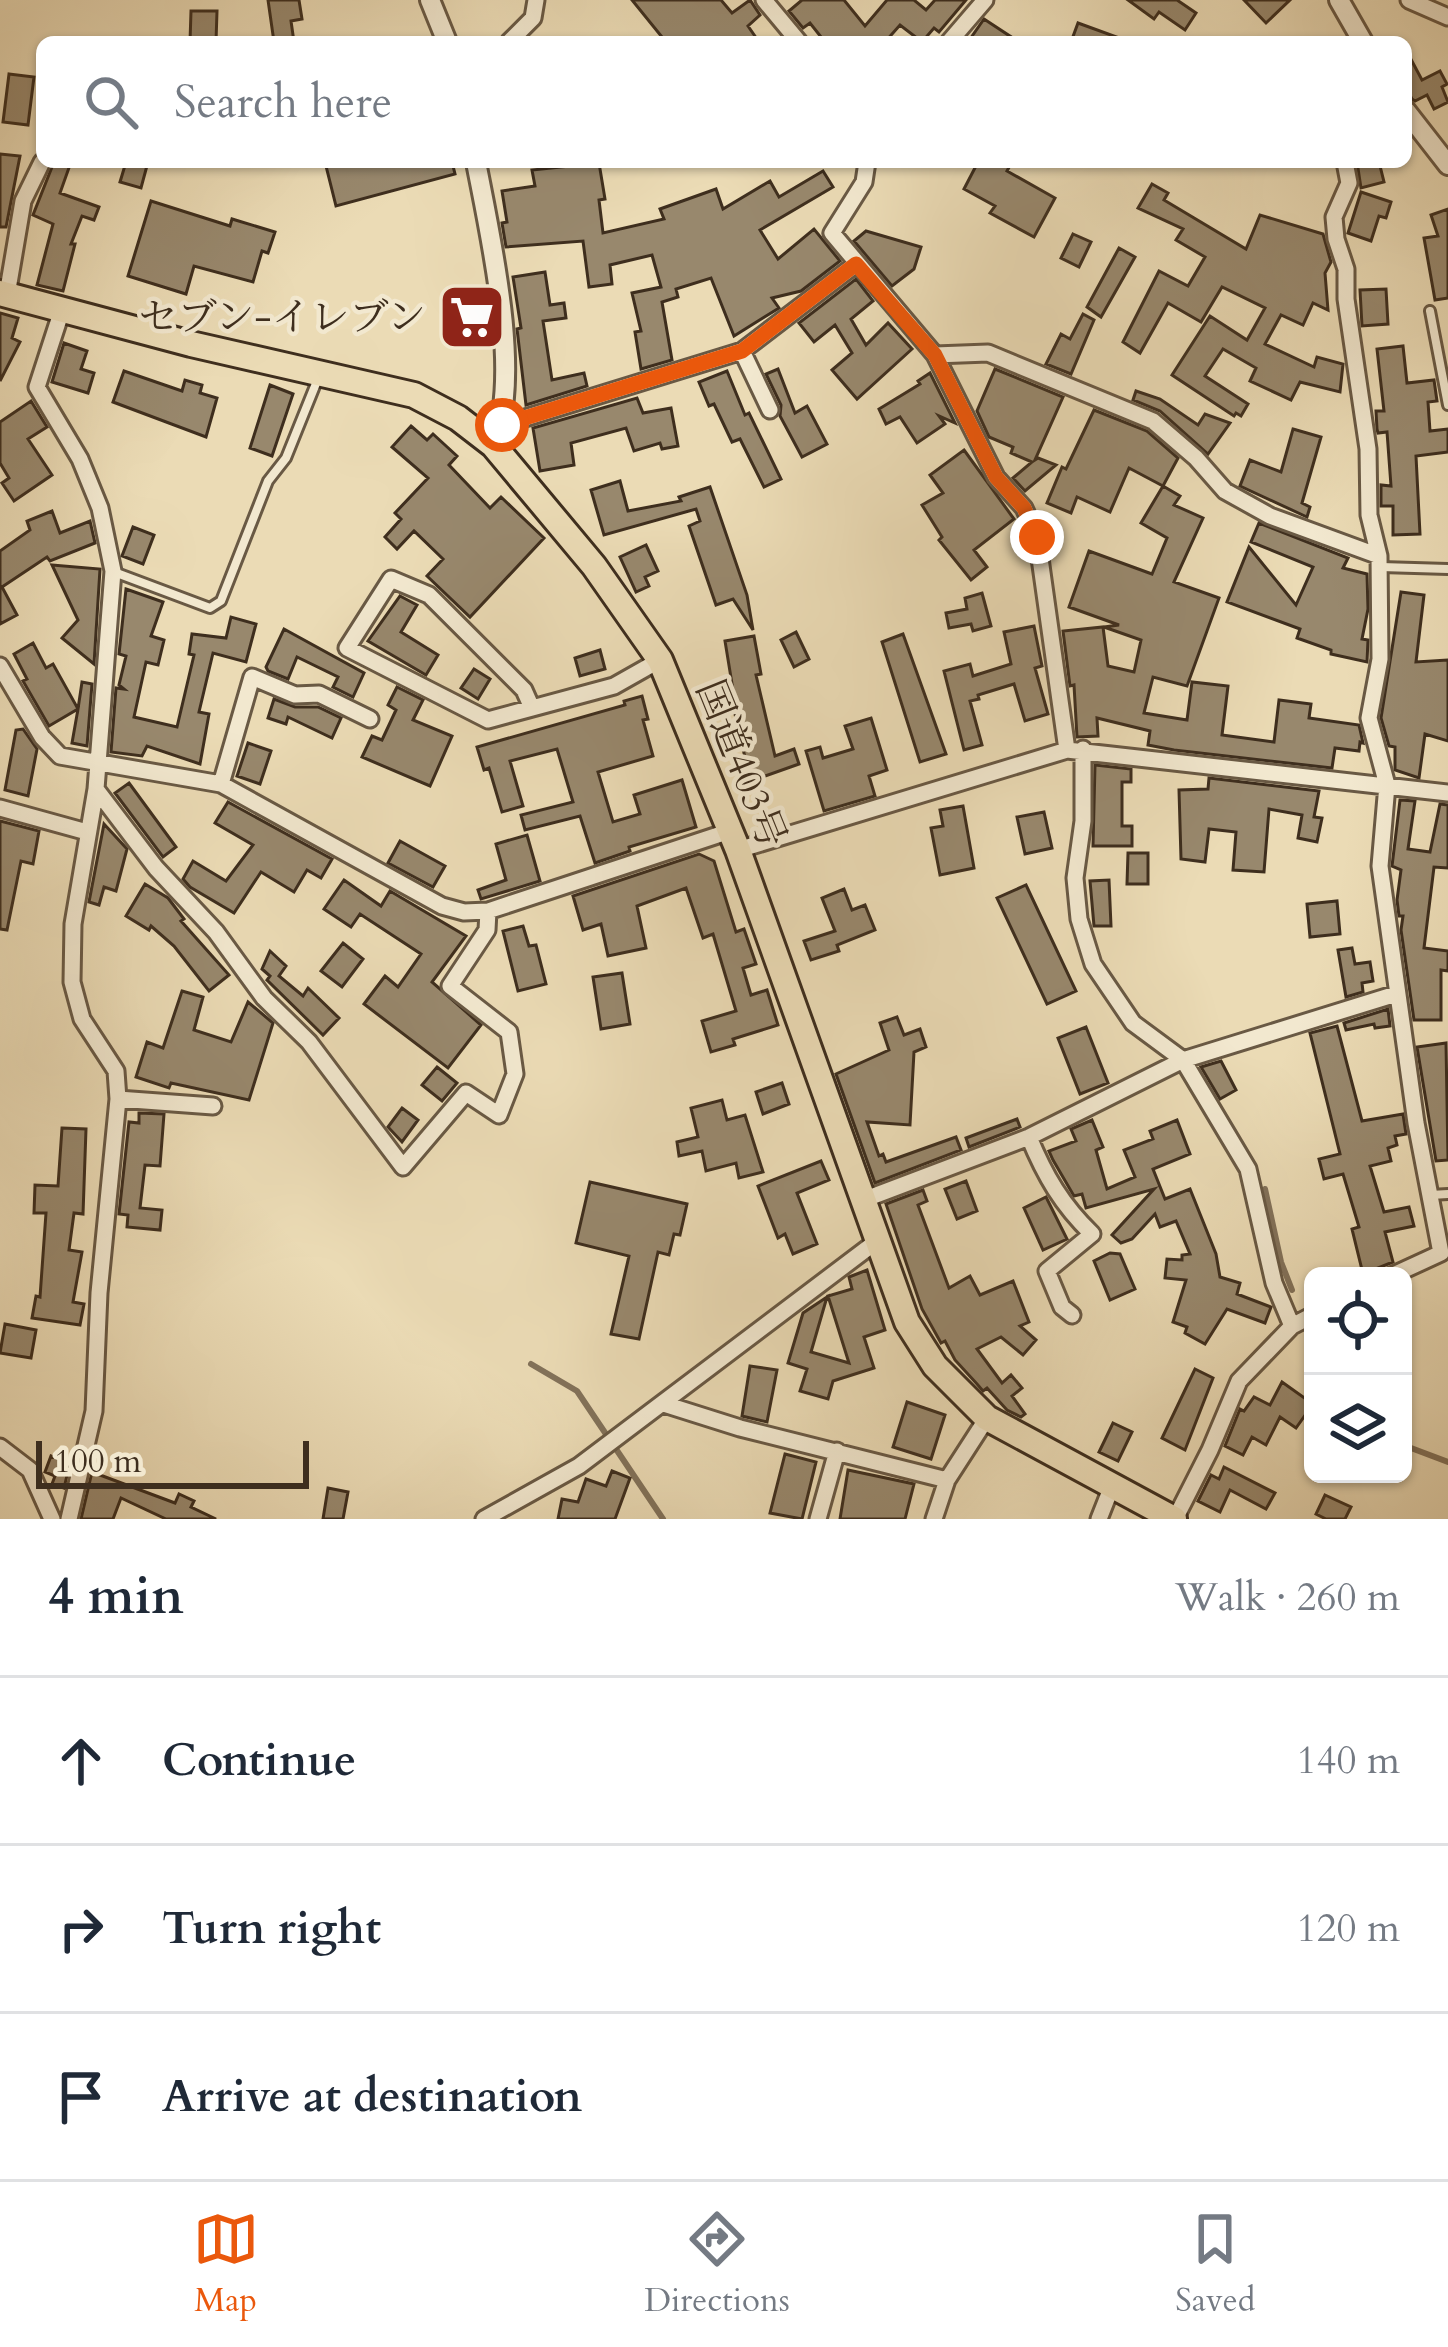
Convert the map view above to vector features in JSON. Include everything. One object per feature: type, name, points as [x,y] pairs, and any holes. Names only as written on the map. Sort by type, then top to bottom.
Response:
[{"type":"highway","name":"国道403号","points":[[3,294],[414,395],[498,435],[660,660],[734,840],[907,1322],[935,1366],[987,1418],[1174,1519]]},
{"type":"street","points":[[430,0],[445,36]]},
{"type":"street","points":[[515,36],[532,18],[536,0]]},
{"type":"street","points":[[764,0],[794,36]]},
{"type":"street","points":[[954,36],[986,0]]},
{"type":"street","points":[[1339,0],[1360,36]]},
{"type":"street","points":[[1409,0],[1448,17]]},
{"type":"street","points":[[1412,119],[1448,165]]},
{"type":"street","points":[[3,294],[23,200],[39,168]]},
{"type":"street","points":[[477,168],[503,308],[498,435],[742,351],[856,264]]},
{"type":"street","points":[[866,168],[864,182],[832,232],[935,355],[996,477],[1024,508],[1037,537],[1075,749],[1083,821],[1075,878],[1078,919],[1093,964],[1133,1023],[1183,1060],[1248,1169],[1274,1283],[1292,1326]]},
{"type":"street","points":[[1346,168],[1348,183],[1334,218],[1346,269],[1346,299],[1368,449],[1370,515],[1380,561],[1380,658],[1369,718],[1387,785],[1381,866],[1396,994],[1441,1253],[1411,1267]]},
{"type":"street","points":[[62,310],[37,387],[80,459],[100,508],[113,571],[98,764],[73,924],[72,982],[82,1019],[116,1071],[118,1099],[98,1293],[94,1411],[69,1519]]},
{"type":"street","points":[[742,351],[770,410]]},
{"type":"street","points":[[935,355],[988,353],[1154,421],[1225,491],[1270,516],[1380,561]]},
{"type":"street","points":[[532,708],[524,690],[429,595],[391,579],[347,648],[488,720],[614,686],[660,660]]},
{"type":"street","points":[[0,667],[42,737],[60,757],[221,784],[442,905],[464,912],[488,910],[1075,749],[1448,793]]},
{"type":"street","points":[[221,784],[252,677],[295,695],[319,694],[370,719]]},
{"type":"street","points":[[95,788],[265,998],[309,1042],[403,1167],[466,1093],[500,1115],[515,1074],[509,1031],[450,986],[487,930],[488,910]]},
{"type":"street","points":[[0,808],[87,832]]},
{"type":"street","points":[[862,1200],[1029,1137],[1183,1060],[1396,994]]},
{"type":"street","points":[[118,1099],[213,1106]]},
{"type":"street","points":[[1029,1137],[1045,1177],[1069,1212],[1092,1234],[1047,1270],[1062,1306],[1072,1315]]},
{"type":"street","points":[[484,1519],[599,1450],[878,1241]]},
{"type":"street","points":[[1174,1519],[1239,1381],[1292,1326],[1304,1320]]},
{"type":"street","points":[[664,1404],[740,1429],[947,1480]]},
{"type":"street","points":[[934,1519],[947,1480],[987,1418]]},
{"type":"street","points":[[0,1447],[30,1470],[52,1519]]},
{"type":"street","points":[[818,1519],[837,1451]]},
{"type":"street","points":[[1100,1519],[1112,1486]]},
{"type":"lane","points":[[1430,311],[1448,405]]},
{"type":"lane","points":[[113,571],[210,608],[221,602],[268,481],[286,458],[320,375]]},
{"type":"lane","points":[[1380,561],[1448,569]]},
{"type":"lane","points":[[1430,1196],[1448,1194]]},
{"type":"building","points":[[268,0],[299,0],[302,19],[291,21],[293,36],[273,36]]},
{"type":"building","points":[[632,0],[721,0],[732,13],[750,0],[760,15],[748,26],[755,36],[661,36]]},
{"type":"building","points":[[802,0],[844,0],[865,26],[887,0],[914,0],[926,10],[935,0],[966,0],[939,32],[934,28],[927,36],[914,36],[900,25],[890,36],[820,36],[810,23],[803,28],[789,11]]},
{"type":"building","points":[[1128,0],[1177,0],[1196,13],[1185,30],[1159,12],[1154,19]]},
{"type":"building","points":[[1244,0],[1290,0],[1266,23]]},
{"type":"building","points":[[191,11],[217,11],[216,36],[190,36]]},
{"type":"building","points":[[984,19],[1010,36],[972,36]]},
{"type":"building","points":[[1078,23],[1114,36],[1073,36]]},
{"type":"building","points":[[1412,61],[1422,80],[1440,71],[1447,84],[1442,87],[1448,102],[1434,109],[1427,95],[1415,101]]},
{"type":"building","points":[[9,74],[34,77],[28,125],[3,122]]},
{"type":"building","points":[[0,154],[20,156],[6,227],[0,227]]},
{"type":"building","points":[[52,168],[69,168],[60,193],[99,207],[94,220],[82,216],[71,244],[75,244],[63,291],[37,285],[53,224],[33,215]]},
{"type":"building","points":[[124,168],[146,168],[141,188],[120,182]]},
{"type":"building","points":[[326,168],[454,168],[455,174],[336,206]]},
{"type":"building","points":[[600,168],[605,199],[599,200],[603,233],[664,219],[660,209],[716,189],[723,209],[770,181],[779,197],[823,171],[833,187],[760,230],[778,259],[814,229],[840,261],[801,291],[772,298],[779,308],[734,336],[711,278],[676,289],[678,297],[662,302],[672,360],[641,369],[635,332],[641,331],[632,293],[661,287],[652,255],[610,265],[612,284],[589,287],[583,241],[506,247],[502,191],[535,186],[532,170]]},
{"type":"building","points":[[975,168],[1009,168],[1055,198],[1034,237],[990,213],[995,206],[964,189]]},
{"type":"building","points":[[1358,168],[1380,168],[1384,182],[1361,188]]},
{"type":"building","points":[[1152,184],[1168,193],[1164,200],[1246,249],[1260,215],[1323,234],[1331,262],[1325,273],[1328,310],[1313,303],[1303,325],[1281,315],[1265,344],[1314,367],[1317,357],[1343,364],[1340,392],[1300,382],[1291,400],[1250,381],[1256,368],[1223,349],[1205,376],[1248,404],[1241,416],[1234,416],[1172,375],[1210,316],[1247,340],[1265,308],[1222,287],[1201,322],[1168,303],[1140,353],[1123,342],[1159,271],[1188,286],[1205,257],[1176,240],[1183,229],[1138,208]]},
{"type":"building","points":[[1361,192],[1391,202],[1386,218],[1379,216],[1371,241],[1348,233]]},
{"type":"building","points":[[151,201],[230,226],[232,219],[275,232],[268,253],[262,251],[253,282],[194,266],[186,294],[128,276]]},
{"type":"building","points":[[1448,209],[1448,298],[1435,300],[1424,238],[1438,236],[1431,215]]},
{"type":"building","points":[[866,231],[921,247],[914,269],[892,286],[854,241]]},
{"type":"building","points":[[1073,234],[1091,242],[1079,267],[1061,258]]},
{"type":"building","points":[[1119,248],[1135,257],[1101,317],[1087,307]]},
{"type":"building","points":[[545,272],[550,305],[564,303],[566,318],[543,321],[552,380],[584,373],[587,386],[526,405],[513,277]]},
{"type":"building","points":[[856,279],[873,301],[851,319],[866,345],[888,323],[912,349],[857,399],[832,370],[852,353],[835,325],[814,342],[799,323]]},
{"type":"building","name":"セブン-イレブン","points":[[485,288],[490,343],[458,346],[453,291]]},
{"type":"building","points":[[1386,289],[1388,324],[1362,326],[1360,290]]},
{"type":"building","points":[[0,313],[18,318],[12,338],[20,342],[0,381]]},
{"type":"building","points":[[1083,314],[1094,320],[1071,374],[1046,364],[1061,334],[1070,339]]},
{"type":"building","points":[[64,343],[87,351],[81,369],[94,373],[88,393],[52,382]]},
{"type":"building","points":[[1403,346],[1407,383],[1434,380],[1437,401],[1428,402],[1430,431],[1448,429],[1448,452],[1416,456],[1420,534],[1393,535],[1393,506],[1381,506],[1381,485],[1391,486],[1387,432],[1377,429],[1376,411],[1384,411],[1377,349]]},
{"type":"building","points":[[778,369],[795,413],[807,406],[827,444],[802,457],[780,416],[781,405],[766,374]]},
{"type":"building","points":[[995,369],[1063,397],[1035,460],[1056,465],[1025,491],[1013,478],[1032,462],[989,437],[977,411]]},
{"type":"building","points":[[124,371],[182,391],[185,380],[202,385],[200,393],[217,398],[206,437],[113,402]]},
{"type":"building","points":[[727,371],[781,479],[764,487],[740,439],[732,442],[699,382]]},
{"type":"building","points":[[930,373],[955,423],[939,416],[945,424],[917,443],[900,417],[886,424],[879,409]]},
{"type":"building","points":[[270,385],[293,394],[272,456],[250,448]]},
{"type":"building","points":[[1136,391],[1160,399],[1198,425],[1205,414],[1230,423],[1208,454],[1160,411],[1133,400]]},
{"type":"building","points":[[637,398],[643,413],[671,408],[678,446],[662,449],[660,443],[634,451],[626,428],[571,443],[574,465],[540,471],[533,428]]},
{"type":"building","points":[[31,401],[47,427],[28,439],[52,475],[14,501],[2,483],[9,478],[0,463],[0,422]]},
{"type":"building","points":[[1094,410],[1147,431],[1178,458],[1163,486],[1129,468],[1110,512],[1077,497],[1071,513],[1047,503]]},
{"type":"building","points":[[411,426],[427,440],[433,434],[457,456],[449,465],[490,508],[501,497],[544,538],[470,617],[427,576],[443,559],[414,531],[397,549],[385,537],[401,519],[395,513],[428,478],[392,447]]},
{"type":"building","points":[[1293,429],[1321,437],[1302,503],[1310,507],[1307,517],[1240,486],[1250,460],[1281,472]]},
{"type":"building","points":[[964,450],[1014,519],[974,550],[987,567],[971,580],[939,540],[942,537],[922,505],[943,493],[930,475]]},
{"type":"building","points":[[620,481],[628,511],[681,501],[679,497],[710,487],[747,595],[753,630],[733,599],[716,605],[689,526],[700,521],[696,509],[604,535],[591,490]]},
{"type":"building","points":[[1163,486],[1180,496],[1174,505],[1203,518],[1174,582],[1219,598],[1187,686],[1153,677],[1144,713],[1187,720],[1192,682],[1228,686],[1222,735],[1274,742],[1279,700],[1311,704],[1309,718],[1359,725],[1363,743],[1359,751],[1335,748],[1332,768],[1174,750],[1148,745],[1150,731],[1097,718],[1098,736],[1077,737],[1074,685],[1070,686],[1063,631],[1103,627],[1108,666],[1134,672],[1141,640],[1104,627],[1119,625],[1069,607],[1089,551],[1152,574],[1167,538],[1141,523]]},
{"type":"building","points":[[52,511],[60,533],[90,521],[95,543],[50,561],[47,557],[2,587],[17,615],[0,624],[0,551],[30,530],[27,521]]},
{"type":"building","points":[[1259,523],[1348,558],[1343,568],[1367,574],[1368,609],[1362,639],[1368,640],[1367,662],[1331,654],[1331,650],[1297,638],[1300,629],[1227,602],[1249,547],[1296,605],[1313,567],[1251,542]]},
{"type":"building","points":[[133,527],[154,535],[143,564],[122,556]]},
{"type":"building","points":[[646,545],[658,571],[645,577],[649,586],[636,592],[620,557]]},
{"type":"building","points":[[52,565],[100,569],[94,664],[62,638],[78,620]]},
{"type":"building","points":[[126,589],[163,602],[151,636],[164,640],[158,665],[146,662],[134,717],[177,727],[194,655],[189,654],[192,634],[226,638],[231,617],[256,624],[246,662],[213,653],[199,712],[209,714],[200,764],[147,746],[142,756],[111,752],[116,688],[124,689],[119,685],[126,656],[119,654]]},
{"type":"building","points":[[1401,592],[1424,595],[1416,662],[1448,660],[1448,741],[1425,734],[1419,778],[1395,770],[1395,747],[1389,746],[1381,718]]},
{"type":"building","points":[[982,593],[991,626],[973,631],[971,624],[949,628],[946,613],[967,609],[965,598]]},
{"type":"building","points":[[400,596],[417,605],[401,632],[438,655],[426,675],[368,641]]},
{"type":"building","points":[[1034,626],[1042,666],[1035,668],[1048,714],[1025,721],[1014,684],[978,695],[979,699],[970,701],[982,745],[964,750],[944,671],[970,664],[973,676],[1011,664],[1004,632]]},
{"type":"building","points":[[284,629],[364,673],[353,697],[333,687],[338,677],[297,657],[288,679],[268,671]]},
{"type":"building","points":[[796,632],[809,659],[794,667],[781,640]]},
{"type":"building","points":[[903,634],[946,754],[920,762],[882,642]]},
{"type":"building","points":[[754,636],[761,674],[756,675],[775,756],[794,749],[799,764],[743,784],[738,769],[747,766],[731,697],[725,641]]},
{"type":"building","points":[[33,643],[46,668],[53,664],[78,709],[49,726],[23,681],[27,679],[14,654]]},
{"type":"building","points":[[600,650],[605,669],[580,676],[575,658]]},
{"type":"building","points":[[474,669],[490,679],[478,699],[461,688]]},
{"type":"building","points":[[82,682],[92,684],[87,746],[72,743]]},
{"type":"building","points":[[397,687],[423,700],[413,720],[452,736],[430,786],[362,757],[372,736],[382,740],[396,710],[388,705]]},
{"type":"building","points":[[642,696],[653,756],[598,772],[613,822],[640,814],[634,795],[682,780],[696,827],[629,847],[630,851],[595,863],[580,816],[525,830],[521,815],[573,802],[557,749],[510,761],[523,806],[502,812],[489,768],[484,770],[477,747]]},
{"type":"building","points":[[274,699],[295,707],[318,707],[341,718],[332,738],[288,717],[286,724],[268,718]]},
{"type":"building","points":[[871,718],[887,770],[869,776],[875,796],[824,811],[806,751],[820,747],[823,758],[853,749],[845,726]]},
{"type":"building","points":[[23,729],[37,749],[28,796],[5,790],[16,730]]},
{"type":"building","points":[[248,743],[271,751],[260,784],[237,776]]},
{"type":"building","points":[[1095,765],[1131,769],[1131,782],[1122,782],[1122,826],[1132,826],[1132,846],[1093,846]]},
{"type":"building","points":[[1209,778],[1319,791],[1314,817],[1322,818],[1317,842],[1298,838],[1302,815],[1269,809],[1264,872],[1233,870],[1236,832],[1209,829],[1205,862],[1181,859],[1179,790],[1208,789]]},
{"type":"building","points":[[129,783],[176,847],[163,857],[115,793]]},
{"type":"building","points":[[1400,800],[1415,801],[1408,849],[1430,852],[1440,804],[1448,805],[1448,868],[1434,867],[1424,948],[1448,951],[1448,971],[1441,970],[1441,1020],[1414,1020],[1403,916],[1399,916],[1397,900],[1401,870],[1392,866]]},
{"type":"building","points":[[228,802],[332,859],[321,878],[307,870],[294,892],[261,872],[234,913],[190,887],[183,879],[193,861],[226,881],[253,845],[215,823]]},
{"type":"building","points":[[963,806],[974,868],[940,875],[931,828],[943,826],[940,810]]},
{"type":"building","points":[[1044,812],[1052,848],[1025,854],[1017,817]]},
{"type":"building","points":[[0,821],[39,831],[33,864],[21,861],[7,930],[0,929]]},
{"type":"building","points":[[104,824],[127,849],[116,891],[104,887],[99,905],[89,902]]},
{"type":"building","points":[[527,835],[540,881],[481,899],[478,890],[506,880],[496,844]]},
{"type":"building","points":[[400,841],[445,866],[433,887],[388,863]]},
{"type":"building","points":[[1128,853],[1148,853],[1148,884],[1127,884]]},
{"type":"building","points":[[699,854],[714,861],[736,932],[744,929],[756,964],[743,968],[751,995],[767,990],[778,1025],[733,1039],[735,1045],[711,1052],[702,1021],[736,1011],[713,934],[703,938],[686,888],[637,906],[646,948],[608,956],[601,924],[583,930],[573,896]]},
{"type":"building","points":[[344,880],[381,906],[390,891],[466,936],[432,982],[481,1025],[448,1068],[364,1004],[385,976],[398,987],[421,954],[360,914],[351,927],[324,909]]},
{"type":"building","points":[[1109,880],[1111,926],[1094,926],[1090,881]]},
{"type":"building","points":[[145,884],[168,898],[181,921],[229,975],[209,991],[174,946],[151,926],[149,930],[126,916]]},
{"type":"building","points":[[1026,885],[1076,991],[1047,1004],[997,898]]},
{"type":"building","points":[[844,889],[852,910],[865,905],[875,930],[837,945],[839,951],[811,960],[804,941],[835,931],[822,898]]},
{"type":"building","points":[[1337,901],[1340,934],[1310,937],[1307,904]]},
{"type":"building","points":[[523,926],[529,946],[536,945],[546,984],[518,991],[503,931]]},
{"type":"building","points":[[343,943],[363,959],[342,987],[321,971]]},
{"type":"building","points":[[1352,948],[1355,964],[1370,962],[1373,981],[1362,983],[1363,992],[1346,997],[1338,950]]},
{"type":"building","points":[[270,951],[286,966],[279,976],[303,996],[308,988],[339,1018],[323,1035],[267,980],[270,976],[262,969]]},
{"type":"building","points":[[622,973],[630,1024],[601,1029],[593,977]]},
{"type":"building","points":[[182,991],[203,997],[194,1030],[231,1042],[248,1002],[273,1023],[249,1100],[171,1083],[169,1088],[136,1077],[147,1042],[163,1048]]},
{"type":"building","points":[[1388,1009],[1390,1026],[1346,1030],[1344,1023]]},
{"type":"building","points":[[897,1017],[904,1035],[920,1029],[926,1047],[914,1052],[910,1125],[867,1122],[879,1156],[883,1154],[886,1162],[956,1137],[961,1150],[875,1183],[836,1074],[889,1050],[880,1023]]},
{"type":"building","points":[[1337,1026],[1362,1121],[1403,1114],[1406,1134],[1395,1136],[1397,1145],[1388,1148],[1391,1161],[1370,1166],[1384,1212],[1409,1207],[1414,1226],[1385,1232],[1393,1262],[1380,1267],[1361,1267],[1352,1229],[1359,1227],[1343,1174],[1324,1179],[1319,1159],[1340,1154],[1310,1033]]},
{"type":"building","points":[[1086,1027],[1108,1083],[1080,1094],[1058,1038]]},
{"type":"building","points":[[1446,1043],[1448,1160],[1436,1161],[1417,1047]]},
{"type":"building","points":[[1221,1061],[1236,1090],[1220,1099],[1201,1067]]},
{"type":"building","points":[[437,1067],[457,1083],[442,1101],[422,1085]]},
{"type":"building","points":[[782,1083],[789,1104],[763,1114],[756,1092]]},
{"type":"building","points":[[722,1100],[727,1120],[745,1115],[763,1172],[739,1178],[736,1163],[706,1171],[702,1151],[679,1156],[677,1142],[698,1137],[691,1108]]},
{"type":"building","points":[[402,1108],[418,1120],[402,1142],[388,1127]]},
{"type":"building","points":[[139,1113],[164,1114],[160,1166],[145,1165],[140,1208],[162,1210],[160,1230],[127,1227],[128,1215],[119,1214],[129,1122],[139,1123]]},
{"type":"building","points":[[1017,1119],[1020,1127],[969,1147],[966,1138]]},
{"type":"building","points":[[1092,1120],[1103,1147],[1096,1150],[1107,1189],[1135,1177],[1124,1150],[1153,1139],[1150,1131],[1177,1120],[1190,1154],[1153,1169],[1165,1199],[1190,1189],[1216,1254],[1220,1277],[1240,1283],[1237,1294],[1271,1307],[1265,1323],[1227,1309],[1205,1344],[1185,1333],[1187,1327],[1173,1322],[1186,1280],[1165,1278],[1167,1259],[1182,1260],[1182,1255],[1190,1254],[1176,1221],[1160,1227],[1155,1214],[1132,1239],[1121,1243],[1112,1235],[1154,1189],[1086,1208],[1082,1194],[1074,1196],[1049,1151],[1076,1141],[1071,1129]]},
{"type":"building","points":[[62,1128],[86,1129],[83,1214],[74,1213],[69,1250],[82,1252],[73,1302],[84,1304],[80,1325],[32,1318],[36,1296],[40,1297],[46,1213],[34,1213],[35,1185],[58,1186]]},
{"type":"building","points":[[821,1161],[829,1180],[797,1193],[817,1244],[793,1254],[785,1234],[778,1238],[758,1186]]},
{"type":"building","points":[[966,1181],[977,1211],[957,1219],[945,1189]]},
{"type":"building","points":[[590,1182],[687,1204],[680,1235],[674,1234],[669,1255],[658,1252],[639,1339],[611,1334],[629,1256],[576,1243]]},
{"type":"building","points":[[923,1190],[927,1201],[918,1205],[949,1288],[970,1276],[980,1295],[1013,1281],[1029,1322],[1020,1326],[1036,1340],[1023,1355],[1001,1337],[977,1349],[1002,1383],[1011,1375],[1022,1388],[1012,1396],[1025,1414],[1021,1417],[1007,1410],[987,1388],[983,1391],[945,1341],[941,1343],[922,1309],[886,1204]]},
{"type":"building","points":[[1046,1197],[1067,1239],[1043,1250],[1024,1208]]},
{"type":"building","points":[[1120,1254],[1135,1289],[1110,1300],[1094,1261]]},
{"type":"building","points":[[867,1270],[885,1330],[864,1337],[874,1368],[833,1381],[828,1399],[800,1391],[807,1369],[788,1363],[803,1313],[827,1297],[811,1352],[849,1363],[828,1296],[852,1289],[849,1277]]},
{"type":"building","points":[[5,1324],[36,1330],[31,1358],[0,1353]]},
{"type":"building","points":[[750,1366],[777,1370],[767,1422],[742,1416]]},
{"type":"building","points":[[1195,1369],[1213,1378],[1185,1450],[1162,1438]]},
{"type":"building","points":[[1282,1382],[1304,1398],[1304,1417],[1296,1428],[1280,1417],[1266,1445],[1252,1437],[1243,1455],[1225,1446],[1240,1409],[1244,1411],[1254,1397],[1270,1405]]},
{"type":"building","points":[[907,1402],[945,1415],[931,1459],[893,1447]]},
{"type":"building","points":[[1113,1423],[1132,1432],[1118,1461],[1099,1452]]},
{"type":"building","points":[[785,1454],[816,1462],[802,1519],[770,1513]]},
{"type":"building","points":[[51,1456],[70,1463],[64,1488],[52,1484],[55,1476],[45,1472]]},
{"type":"building","points":[[1224,1467],[1275,1493],[1266,1509],[1230,1490],[1220,1512],[1198,1501],[1211,1475],[1219,1479]]},
{"type":"building","points":[[848,1470],[914,1484],[905,1519],[840,1519]]},
{"type":"building","points":[[612,1471],[630,1478],[615,1519],[558,1519],[562,1499],[578,1502],[586,1479],[606,1486]]},
{"type":"building","points":[[92,1472],[175,1503],[179,1494],[194,1501],[191,1507],[216,1519],[166,1519],[121,1498],[113,1519],[81,1519]]},
{"type":"building","points":[[328,1488],[348,1492],[343,1519],[323,1519]]},
{"type":"building","points":[[1325,1495],[1351,1507],[1345,1519],[1316,1514]]},
{"type":"waterway","points":[[1265,1189],[1292,1290]]},
{"type":"waterway","points":[[531,1364],[577,1391],[663,1519]]},
{"type":"waterway","points":[[1412,1448],[1448,1462]]},
{"type":"place","name":"セブン-イレブン","points":[[472,317]]},
{"type":"route","points":[[502,425],[742,351],[856,264],[935,355],[996,477],[1024,508],[1037,537]]}]
